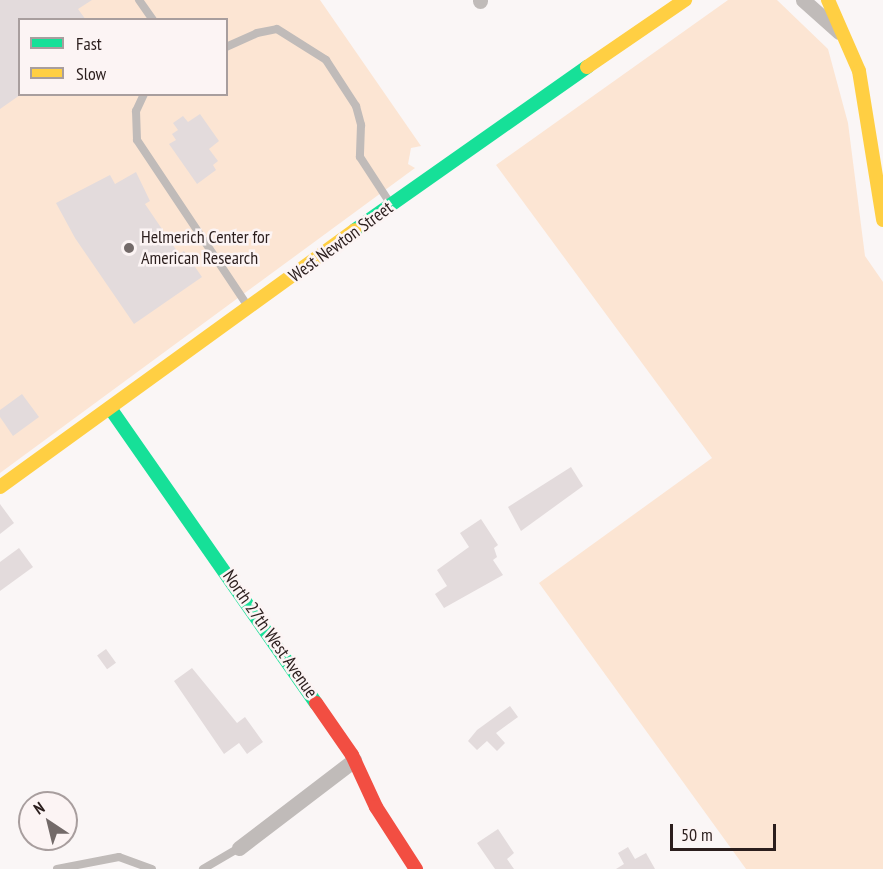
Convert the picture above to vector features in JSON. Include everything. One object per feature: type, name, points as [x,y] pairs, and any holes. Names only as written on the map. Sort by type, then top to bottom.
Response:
[{"type":"street","name":"West Newton Street","points":[[0,487],[250,309],[472,145],[685,0]]},
{"type":"street","points":[[803,0],[843,36]]},
{"type":"street","points":[[828,0],[859,71],[883,220]]},
{"type":"street","name":"North 27th West Avenue","points":[[110,408],[284,652],[354,760],[376,807],[416,869]]},
{"type":"street","points":[[238,848],[354,760]]},
{"type":"lane","points":[[139,0],[152,18]]},
{"type":"lane","points":[[228,46],[257,33],[277,29],[326,60],[356,106],[361,125],[360,157],[391,206]]},
{"type":"lane","points":[[143,96],[136,111],[138,140],[250,309]]},
{"type":"lane","points":[[203,869],[238,848]]},
{"type":"lane","points":[[57,869],[87,866],[119,857],[152,869]]},
{"type":"shaded area","points":[[0,0],[320,0],[421,146],[411,148],[408,164],[415,168],[0,473]]},
{"type":"shaded area","points":[[728,0],[777,0],[828,49],[848,123],[865,256],[883,282],[883,869],[746,869],[539,583],[712,458],[496,165]]},
{"type":"building","points":[[0,0],[92,0],[78,9],[85,18],[18,18],[19,96],[0,109]]},
{"type":"building","points":[[200,114],[219,141],[209,149],[218,161],[213,165],[216,170],[197,184],[169,144],[176,140],[172,134],[178,130],[173,123],[183,116],[188,122]]},
{"type":"building","name":"Helmerich Center for American Research","points":[[136,172],[150,201],[145,204],[179,254],[184,251],[202,277],[134,324],[75,238],[56,203],[110,175],[115,184]]},
{"type":"building","points":[[22,394],[39,417],[13,436],[0,417],[0,410]]},
{"type":"building","points":[[571,467],[583,486],[521,531],[508,507]]},
{"type":"building","points":[[0,504],[14,523],[0,534]]},
{"type":"building","points":[[481,519],[498,545],[494,548],[497,557],[493,560],[503,575],[444,608],[435,594],[447,586],[437,570],[469,547],[460,533]]},
{"type":"building","points":[[19,548],[33,567],[0,591],[0,562]]},
{"type":"building","points":[[106,649],[116,663],[107,669],[97,655]]},
{"type":"building","points":[[192,668],[237,723],[245,717],[263,742],[247,754],[239,743],[224,754],[174,681]]},
{"type":"building","points":[[510,706],[518,717],[496,733],[505,743],[497,751],[487,741],[477,750],[468,741],[477,730]]},
{"type":"building","points":[[498,829],[514,853],[507,859],[514,869],[495,869],[477,843]]},
{"type":"building","points":[[628,847],[635,859],[646,853],[655,869],[616,869],[624,864],[618,853]]},
{"type":"traffic: fast","points":[[355,230],[587,67]]},
{"type":"traffic: fast","points":[[110,408],[316,703]]},
{"type":"traffic: slow","points":[[587,67],[685,0]]},
{"type":"traffic: slow","points":[[828,0],[859,71],[883,220]]},
{"type":"traffic: slow","points":[[0,487],[355,230]]},
{"type":"traffic: jam","points":[[316,703],[352,755],[376,807],[416,869]]},
{"type":"place","name":"Helmerich Center for American Research","points":[[129,248]]}]
